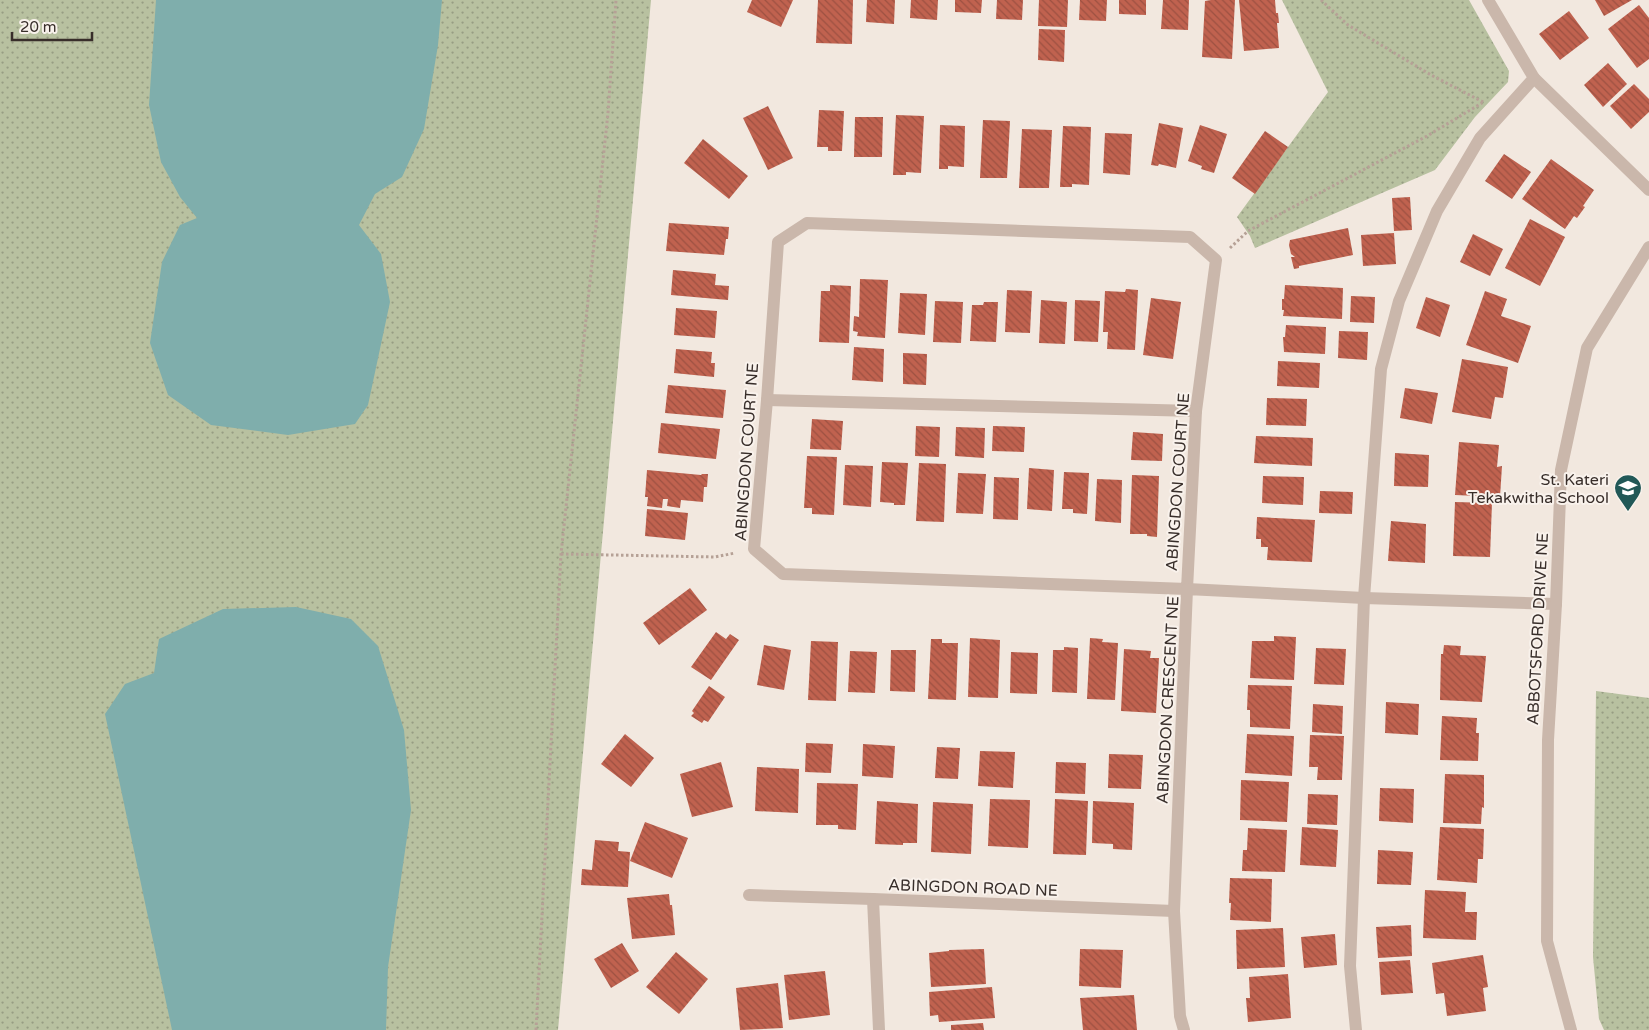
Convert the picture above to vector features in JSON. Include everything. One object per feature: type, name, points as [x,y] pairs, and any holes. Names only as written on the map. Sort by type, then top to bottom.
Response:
[{"type":"street","points":[[1488,0],[1534,78],[1649,190]]},
{"type":"street","points":[[1356,1030],[1350,966],[1364,598],[1381,369],[1399,301],[1437,211],[1480,138],[1534,78]]},
{"type":"street","name":"ABINGDON COURT NE","points":[[807,223],[1190,238],[1216,260],[1196,411],[1187,589],[783,574],[754,549],[767,400],[778,242],[807,223]]},
{"type":"street","name":"ABBOTSFORD DRIVE NE","points":[[1571,1030],[1547,941],[1548,740],[1561,470],[1587,348],[1649,247]]},
{"type":"street","points":[[767,400],[1196,411]]},
{"type":"street","name":"ABINGDON CRESCENT NE","points":[[1184,1030],[1180,1016],[1174,911],[1187,589],[1364,598],[1556,604]]},
{"type":"street","points":[[749,895],[873,899]]},
{"type":"street","name":"ABINGDON ROAD NE","points":[[879,1030],[873,899],[1174,911]]},
{"type":"path","points":[[536,1030],[561,554],[608,113],[616,0]]},
{"type":"path","points":[[1321,0],[1348,25],[1431,75],[1502,113]]},
{"type":"path","points":[[1216,260],[1248,231],[1427,136],[1484,102]]},
{"type":"path","points":[[561,554],[715,557],[754,549]]},
{"type":"green space","points":[[0,0],[651,0],[558,1030],[0,1030]]},
{"type":"green space","points":[[1282,0],[1469,0],[1509,71],[1508,82],[1475,117],[1435,170],[1255,248],[1250,236],[1237,217],[1328,92]]},
{"type":"green space","points":[[1596,691],[1649,698],[1649,1030],[1604,1030],[1599,1019],[1593,957]]},
{"type":"water","points":[[156,0],[442,0],[438,45],[424,129],[402,177],[375,194],[359,225],[381,254],[390,302],[368,405],[355,424],[288,435],[211,425],[168,395],[150,343],[162,262],[180,225],[197,218],[180,197],[161,162],[149,105]]},
{"type":"water","points":[[296,607],[351,619],[378,646],[404,730],[411,810],[388,967],[386,1030],[172,1030],[105,714],[125,684],[154,673],[159,639],[223,609]]},
{"type":"building","points":[[752,0],[793,0],[781,27],[747,12]]},
{"type":"building","points":[[818,0],[853,0],[852,44],[816,43]]},
{"type":"building","points":[[867,0],[895,0],[894,24],[866,22]]},
{"type":"building","points":[[911,0],[938,0],[937,20],[910,18]]},
{"type":"building","points":[[955,0],[982,0],[981,13],[955,12]]},
{"type":"building","points":[[997,0],[1023,0],[1022,20],[996,19]]},
{"type":"building","points":[[1039,0],[1068,0],[1067,27],[1038,26]]},
{"type":"building","points":[[1080,0],[1107,0],[1106,21],[1079,20]]},
{"type":"building","points":[[1119,0],[1146,0],[1146,15],[1119,14]]},
{"type":"building","points":[[1163,0],[1189,0],[1188,30],[1161,29]]},
{"type":"building","points":[[1235,0],[1232,59],[1202,57],[1205,1]]},
{"type":"building","points":[[1239,0],[1275,0],[1279,23],[1277,23],[1279,48],[1244,51]]},
{"type":"building","points":[[1595,0],[1632,0],[1604,16]]},
{"type":"building","points":[[1639,5],[1649,18],[1649,59],[1637,68],[1608,29]]},
{"type":"building","points":[[1569,11],[1589,38],[1560,60],[1539,34]]},
{"type":"building","points":[[1039,29],[1065,30],[1064,62],[1038,60]]},
{"type":"building","points":[[1608,63],[1627,84],[1603,107],[1584,85]]},
{"type":"building","points":[[1634,84],[1649,99],[1649,112],[1631,129],[1610,106]]},
{"type":"building","points":[[768,106],[793,158],[768,170],[743,118]]},
{"type":"building","points":[[819,110],[844,111],[842,151],[828,151],[828,147],[817,147]]},
{"type":"building","points":[[896,115],[924,116],[921,173],[906,172],[906,175],[893,175]]},
{"type":"building","points":[[855,117],[883,117],[882,157],[854,157]]},
{"type":"building","points":[[983,120],[1010,121],[1007,178],[980,178]]},
{"type":"building","points":[[1159,123],[1183,128],[1176,168],[1159,164],[1158,166],[1151,165]]},
{"type":"building","points":[[940,125],[965,126],[964,167],[948,166],[948,169],[939,169]]},
{"type":"building","points":[[1200,125],[1227,134],[1214,173],[1201,169],[1202,166],[1188,161]]},
{"type":"building","points":[[1063,126],[1091,127],[1089,185],[1072,184],[1072,187],[1060,187]]},
{"type":"building","points":[[1022,129],[1052,130],[1049,188],[1019,188]]},
{"type":"building","points":[[1265,131],[1288,147],[1255,194],[1232,178]]},
{"type":"building","points":[[1105,133],[1132,134],[1130,175],[1103,173]]},
{"type":"building","points":[[703,139],[748,176],[729,199],[684,163]]},
{"type":"building","points":[[1504,154],[1531,172],[1512,199],[1485,181]]},
{"type":"building","points":[[1551,159],[1594,190],[1577,218],[1574,216],[1565,229],[1522,199]]},
{"type":"building","points":[[1410,197],[1412,230],[1394,231],[1392,198]]},
{"type":"building","points":[[1530,219],[1565,237],[1540,286],[1505,268]]},
{"type":"building","points":[[669,223],[729,227],[724,255],[666,251]]},
{"type":"building","points":[[1348,228],[1353,255],[1299,266],[1299,268],[1294,269],[1291,257],[1295,257],[1291,254],[1290,240]]},
{"type":"building","points":[[1394,233],[1396,264],[1363,266],[1361,235]]},
{"type":"building","points":[[1473,234],[1503,249],[1490,276],[1460,262]]},
{"type":"building","points":[[673,270],[716,274],[715,285],[729,286],[728,300],[671,295]]},
{"type":"building","points":[[860,279],[888,280],[885,338],[857,336],[858,332],[853,331],[854,316],[859,317]]},
{"type":"building","points":[[830,285],[851,286],[849,343],[819,342],[821,291],[830,291]]},
{"type":"building","points":[[1285,285],[1343,288],[1342,319],[1283,316],[1282,299],[1284,299]]},
{"type":"building","points":[[1126,289],[1138,290],[1135,350],[1107,349],[1108,332],[1103,332],[1105,291],[1125,292]]},
{"type":"building","points":[[1007,290],[1032,291],[1030,333],[1005,332]]},
{"type":"building","points":[[1485,291],[1507,299],[1501,316],[1531,326],[1518,363],[1466,345]]},
{"type":"building","points":[[900,293],[927,294],[925,335],[898,333]]},
{"type":"building","points":[[1351,296],[1375,297],[1374,323],[1350,322]]},
{"type":"building","points":[[1426,297],[1450,305],[1440,337],[1416,328]]},
{"type":"building","points":[[1151,298],[1181,302],[1173,359],[1143,355]]},
{"type":"building","points":[[1041,300],[1067,302],[1065,344],[1039,343]]},
{"type":"building","points":[[1075,300],[1100,301],[1098,342],[1074,341]]},
{"type":"building","points":[[935,301],[963,302],[961,343],[933,342]]},
{"type":"building","points":[[984,302],[998,302],[996,342],[970,341],[972,305],[983,305]]},
{"type":"building","points":[[676,308],[717,311],[715,338],[674,335]]},
{"type":"building","points":[[1286,325],[1326,327],[1325,354],[1284,352],[1283,337],[1285,337]]},
{"type":"building","points":[[1339,331],[1368,332],[1367,360],[1338,358]]},
{"type":"building","points":[[854,347],[884,349],[883,382],[852,380]]},
{"type":"building","points":[[676,349],[712,352],[711,363],[715,363],[714,377],[674,373]]},
{"type":"building","points":[[903,353],[927,354],[926,385],[903,384]]},
{"type":"building","points":[[1462,359],[1508,367],[1503,398],[1495,397],[1491,419],[1452,412]]},
{"type":"building","points":[[1278,361],[1320,363],[1319,388],[1277,386]]},
{"type":"building","points":[[668,385],[726,390],[723,418],[665,413]]},
{"type":"building","points":[[1405,388],[1438,393],[1432,424],[1400,418]]},
{"type":"building","points":[[1267,398],[1307,399],[1306,426],[1266,425]]},
{"type":"building","points":[[812,419],[843,421],[841,450],[810,449]]},
{"type":"building","points":[[661,423],[720,429],[716,459],[658,453]]},
{"type":"building","points":[[916,426],[940,427],[939,457],[915,456]]},
{"type":"building","points":[[993,426],[1025,427],[1024,452],[992,451]]},
{"type":"building","points":[[956,427],[985,428],[984,458],[955,456]]},
{"type":"building","points":[[1133,432],[1163,434],[1162,461],[1131,460]]},
{"type":"building","points":[[1256,436],[1313,438],[1312,466],[1254,463]]},
{"type":"building","points":[[1459,442],[1499,445],[1497,467],[1502,466],[1500,497],[1455,495]]},
{"type":"building","points":[[1395,453],[1429,455],[1428,487],[1394,486]]},
{"type":"building","points":[[807,456],[837,457],[834,515],[812,514],[812,508],[804,508]]},
{"type":"building","points":[[882,462],[908,463],[905,505],[880,502]]},
{"type":"building","points":[[919,463],[946,464],[944,522],[916,521]]},
{"type":"building","points":[[845,465],[873,466],[871,507],[843,505]]},
{"type":"building","points":[[1029,468],[1054,470],[1052,511],[1027,509]]},
{"type":"building","points":[[647,470],[708,474],[707,487],[704,487],[703,502],[681,500],[680,508],[667,506],[668,499],[663,499],[662,508],[647,506],[648,497],[645,497]]},
{"type":"building","points":[[1064,472],[1089,473],[1087,514],[1073,513],[1073,509],[1062,509]]},
{"type":"building","points":[[958,473],[986,474],[983,514],[956,513]]},
{"type":"building","points":[[1132,475],[1159,476],[1157,537],[1147,536],[1147,534],[1130,534]]},
{"type":"building","points":[[1263,476],[1304,477],[1303,505],[1262,503]]},
{"type":"building","points":[[994,477],[1019,478],[1018,520],[993,519]]},
{"type":"building","points":[[1097,479],[1122,480],[1121,523],[1095,521]]},
{"type":"building","points":[[1320,491],[1353,492],[1352,514],[1319,513]]},
{"type":"building","points":[[1455,502],[1492,503],[1490,557],[1453,556]]},
{"type":"building","points":[[647,509],[688,513],[685,540],[645,536]]},
{"type":"building","points":[[1257,517],[1315,520],[1312,562],[1267,560],[1268,547],[1261,547],[1261,539],[1256,539]]},
{"type":"building","points":[[1391,521],[1426,524],[1425,563],[1388,561]]},
{"type":"building","points":[[690,588],[707,610],[659,645],[643,623]]},
{"type":"building","points":[[716,632],[726,639],[730,634],[739,640],[711,680],[691,667]]},
{"type":"building","points":[[1274,636],[1296,637],[1294,680],[1250,678],[1252,641],[1274,641]]},
{"type":"building","points":[[970,638],[1000,640],[998,698],[968,697]]},
{"type":"building","points":[[1090,638],[1103,639],[1102,642],[1118,643],[1115,700],[1087,699]]},
{"type":"building","points":[[931,639],[942,639],[942,643],[958,643],[956,700],[928,699]]},
{"type":"building","points":[[811,641],[838,642],[836,701],[808,700]]},
{"type":"building","points":[[764,645],[791,650],[784,690],[757,685]]},
{"type":"building","points":[[1444,645],[1461,646],[1460,655],[1486,656],[1482,702],[1440,700],[1441,654],[1443,654]]},
{"type":"building","points":[[1064,647],[1078,648],[1077,693],[1052,692],[1053,650],[1064,650]]},
{"type":"building","points":[[1316,648],[1346,649],[1344,685],[1314,684]]},
{"type":"building","points":[[1124,649],[1151,651],[1150,658],[1159,658],[1156,713],[1121,711]]},
{"type":"building","points":[[891,650],[916,650],[915,692],[890,691]]},
{"type":"building","points":[[850,651],[877,652],[875,693],[848,692]]},
{"type":"building","points":[[1011,652],[1038,653],[1037,694],[1010,693]]},
{"type":"building","points":[[1248,685],[1292,686],[1290,729],[1250,727],[1250,710],[1247,710]]},
{"type":"building","points":[[709,686],[725,697],[708,722],[704,720],[702,723],[691,716],[694,713],[692,711]]},
{"type":"building","points":[[1386,702],[1419,704],[1418,735],[1385,733]]},
{"type":"building","points":[[1313,704],[1343,706],[1342,734],[1312,732]]},
{"type":"building","points":[[1442,716],[1477,718],[1476,733],[1479,733],[1478,761],[1440,760]]},
{"type":"building","points":[[625,734],[654,758],[631,787],[601,764]]},
{"type":"building","points":[[1247,734],[1294,736],[1292,776],[1245,773]]},
{"type":"building","points":[[1310,735],[1344,736],[1342,780],[1317,780],[1318,767],[1309,767]]},
{"type":"building","points":[[806,743],[833,744],[831,773],[805,772]]},
{"type":"building","points":[[863,744],[895,746],[893,778],[862,776]]},
{"type":"building","points":[[937,747],[960,748],[958,779],[935,778]]},
{"type":"building","points":[[980,751],[1015,752],[1013,788],[978,786]]},
{"type":"building","points":[[1109,754],[1143,755],[1141,789],[1108,788]]},
{"type":"building","points":[[721,762],[733,807],[692,817],[680,774]]},
{"type":"building","points":[[1056,762],[1086,763],[1085,794],[1055,793]]},
{"type":"building","points":[[757,767],[799,769],[798,813],[755,811]]},
{"type":"building","points":[[1445,774],[1484,775],[1484,808],[1482,807],[1481,824],[1443,823]]},
{"type":"building","points":[[1241,780],[1289,782],[1287,822],[1240,820]]},
{"type":"building","points":[[817,783],[858,784],[856,830],[838,829],[838,825],[816,825]]},
{"type":"building","points":[[1380,788],[1414,789],[1413,823],[1379,821]]},
{"type":"building","points":[[1308,794],[1338,795],[1337,825],[1307,824]]},
{"type":"building","points":[[990,799],[1030,800],[1028,848],[988,846]]},
{"type":"building","points":[[1055,799],[1088,801],[1086,855],[1053,854]]},
{"type":"building","points":[[877,801],[918,804],[917,843],[903,843],[903,845],[875,844]]},
{"type":"building","points":[[1093,801],[1134,803],[1132,850],[1113,849],[1113,844],[1092,843]]},
{"type":"building","points":[[933,802],[973,804],[971,854],[931,852]]},
{"type":"building","points":[[645,822],[688,838],[672,878],[630,861]]},
{"type":"building","points":[[1302,827],[1338,830],[1336,867],[1300,865]]},
{"type":"building","points":[[1440,827],[1484,829],[1483,859],[1478,859],[1477,883],[1437,880]]},
{"type":"building","points":[[1248,828],[1287,830],[1285,872],[1242,871],[1243,850],[1247,850]]},
{"type":"building","points":[[595,840],[619,842],[618,851],[630,852],[628,887],[581,885],[582,869],[592,870]]},
{"type":"building","points":[[1378,850],[1413,852],[1411,885],[1377,884]]},
{"type":"building","points":[[1230,878],[1272,879],[1271,922],[1230,920]]},
{"type":"building","points":[[1425,890],[1466,892],[1465,912],[1477,912],[1476,940],[1423,938]]},
{"type":"building","points":[[669,894],[675,935],[632,939],[627,898]]},
{"type":"building","points":[[1411,925],[1412,956],[1378,958],[1376,927]]},
{"type":"building","points":[[1283,928],[1285,967],[1237,969],[1236,930]]},
{"type":"building","points":[[1335,934],[1337,965],[1304,968],[1301,937]]},
{"type":"building","points":[[622,943],[639,971],[611,988],[594,959]]},
{"type":"building","points":[[984,949],[986,984],[931,987],[929,953],[949,950]]},
{"type":"building","points":[[1080,949],[1123,950],[1121,988],[1079,986]]},
{"type":"building","points":[[676,952],[708,979],[679,1014],[646,987]]},
{"type":"building","points":[[1483,955],[1488,987],[1483,988],[1486,1011],[1447,1016],[1444,993],[1436,994],[1432,963]]},
{"type":"building","points":[[1410,960],[1413,993],[1381,995],[1379,962]]},
{"type":"building","points":[[825,971],[830,1015],[789,1020],[784,975]]},
{"type":"building","points":[[1288,974],[1291,1018],[1248,1022],[1246,998],[1250,998],[1249,977]]},
{"type":"building","points":[[778,983],[783,1028],[740,1030],[736,988]]},
{"type":"building","points":[[992,987],[995,1018],[939,1022],[938,1015],[930,1016],[929,992]]},
{"type":"building","points":[[1134,995],[1137,1030],[1083,1030],[1080,998]]},
{"type":"building","points":[[983,1023],[984,1030],[951,1030],[951,1025]]},
{"type":"place","name":"St. Kateri Tekakwitha School","points":[[1628,512]]}]
